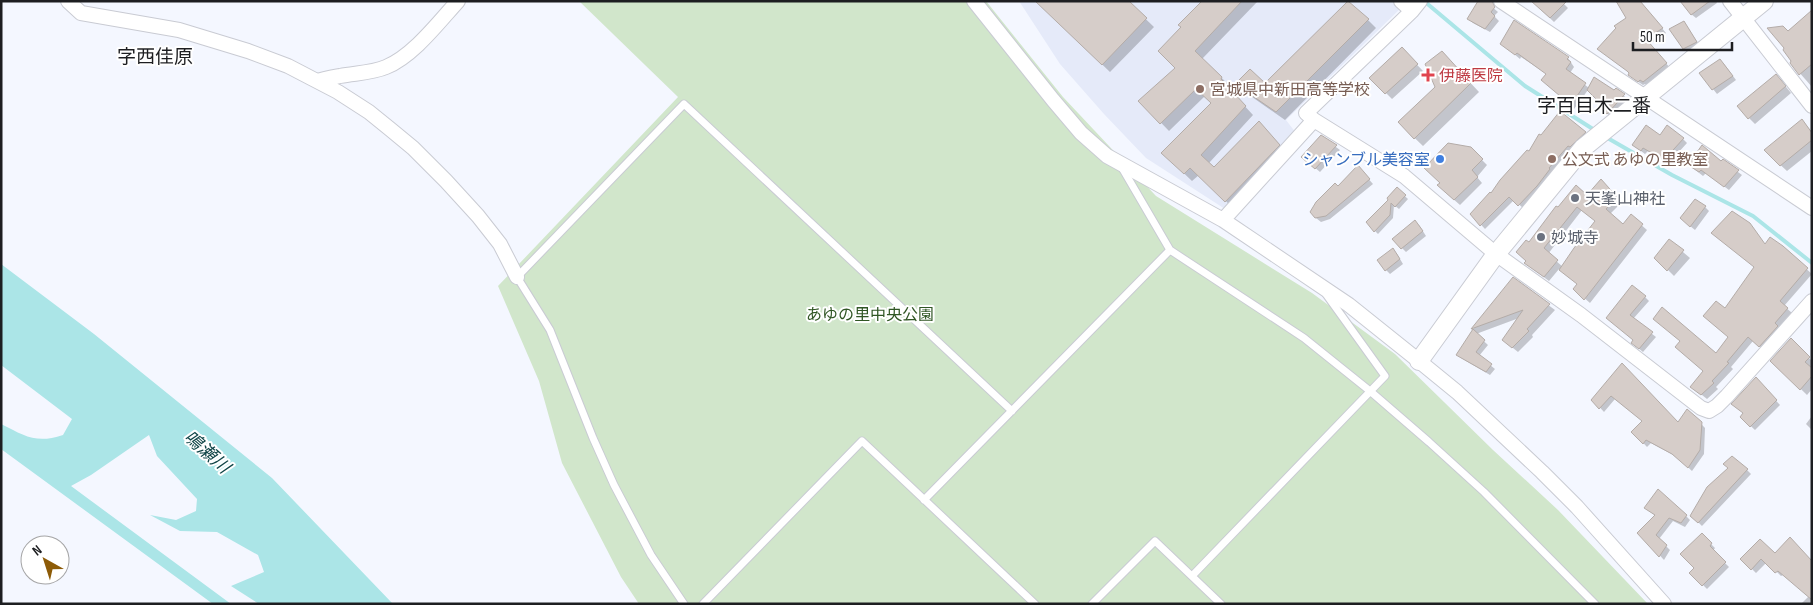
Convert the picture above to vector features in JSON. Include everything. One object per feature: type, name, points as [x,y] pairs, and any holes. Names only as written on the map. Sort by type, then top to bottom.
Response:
[{"type":"street","points":[[68,1],[81,13],[179,30],[256,54],[288,66],[369,112],[413,148],[478,216],[500,244],[517,277]]},
{"type":"street","points":[[317,81],[365,73],[387,67],[417,45],[458,1]]},
{"type":"street","points":[[974,1],[1081,132],[1107,156],[1223,220],[1348,305],[1419,361],[1457,392],[1542,472],[1577,507],[1664,604]]},
{"type":"street","points":[[1401,1],[1415,6],[1306,113],[1314,120],[1404,176],[1496,254],[1581,315],[1701,408],[1709,411],[1717,406],[1807,316],[1812,301]]},
{"type":"street","points":[[1502,1],[1812,208]]},
{"type":"street","points":[[1730,1],[1812,106]]},
{"type":"street","points":[[1419,361],[1496,254],[1582,148],[1764,1]]},
{"type":"street","points":[[1223,220],[1314,120]]},
{"type":"lane","points":[[684,604],[651,555],[614,485],[550,330],[517,277],[684,104],[1012,411]]},
{"type":"lane","points":[[1118,162],[1170,250],[1304,338],[1370,391],[1484,492],[1595,604]]},
{"type":"lane","points":[[924,500],[1170,250]]},
{"type":"lane","points":[[1192,576],[1385,376],[1322,288]]},
{"type":"lane","points":[[703,604],[862,441],[1035,604]]},
{"type":"lane","points":[[1092,604],[1154,541],[1220,604]]},
{"type":"shaded area","name":"宮城県中新田高等学校","points":[[1019,1],[1392,1],[1400,9],[1286,120],[1296,133],[1225,209],[1146,158],[1060,64]]},
{"type":"green space","name":"あゆの里中央公園","points":[[579,1],[986,1],[1063,97],[1156,196],[1312,293],[1395,354],[1493,450],[1558,510],[1648,604],[639,604],[621,577],[562,463],[539,381],[498,286],[678,97]]},
{"type":"water","name":"鳴瀬川","points":[[1,264],[94,334],[272,478],[393,604],[259,604],[231,586],[264,572],[258,555],[217,532],[180,531],[150,515],[176,520],[196,511],[197,499],[157,456],[149,435],[91,475],[71,486],[231,604],[213,604],[1,449],[1,424],[24,435],[45,439],[63,435],[72,419],[1,365]]},
{"type":"building","points":[[1035,1],[1129,1],[1147,18],[1102,65]]},
{"type":"building","points":[[1202,1],[1242,1],[1195,51],[1222,77],[1221,79],[1246,106],[1201,155],[1214,167],[1259,121],[1280,145],[1225,202],[1190,168],[1184,174],[1161,153],[1211,103],[1196,89],[1160,124],[1138,101],[1175,68],[1158,51],[1181,27],[1178,25]]},
{"type":"building","points":[[1348,1],[1369,19],[1276,112],[1235,84],[1250,69],[1265,83]]},
{"type":"building","points":[[1478,1],[1492,1],[1495,7],[1491,12],[1495,16],[1485,29],[1467,19]]},
{"type":"building","points":[[1531,1],[1567,1],[1550,18]]},
{"type":"building","points":[[1616,1],[1640,1],[1663,28],[1646,39],[1667,63],[1643,82],[1640,80],[1638,82],[1628,75],[1627,71],[1597,49],[1616,28],[1614,26],[1626,18]]},
{"type":"building","points":[[1680,1],[1710,1],[1691,15]]},
{"type":"building","points":[[1812,10],[1812,64],[1799,75],[1790,63],[1791,61],[1783,50],[1784,48],[1767,28],[1783,26],[1788,31]]},
{"type":"building","points":[[1514,20],[1569,57],[1567,59],[1571,62],[1566,69],[1586,83],[1570,106],[1558,98],[1560,96],[1541,80],[1546,74],[1517,53],[1515,55],[1500,44]]},
{"type":"building","points":[[1684,21],[1697,42],[1683,49],[1669,29]]},
{"type":"building","points":[[1402,47],[1418,64],[1385,94],[1369,78]]},
{"type":"building","points":[[1442,51],[1471,83],[1414,139],[1398,122],[1435,87],[1425,64]]},
{"type":"building","points":[[1720,59],[1733,76],[1712,90],[1699,73]]},
{"type":"building","points":[[1776,74],[1786,86],[1748,119],[1737,106]]},
{"type":"building","points":[[1594,77],[1614,90],[1616,88],[1625,94],[1607,114],[1599,107],[1601,104],[1587,90]]},
{"type":"building","points":[[1560,111],[1586,132],[1570,147],[1568,146],[1549,168],[1537,186],[1518,206],[1509,197],[1480,226],[1470,214],[1491,193],[1527,150],[1529,151],[1539,134],[1541,135]]},
{"type":"building","points":[[1802,119],[1812,133],[1812,140],[1780,166],[1764,150]]},
{"type":"building","points":[[1646,125],[1660,135],[1667,125],[1684,138],[1664,160],[1643,148],[1641,151],[1632,145]]},
{"type":"building","points":[[1321,135],[1337,145],[1315,169],[1301,157]]},
{"type":"building","points":[[1448,143],[1471,147],[1483,159],[1472,170],[1478,177],[1454,200],[1437,185],[1440,183],[1424,168]]},
{"type":"building","points":[[1702,145],[1721,161],[1723,159],[1739,170],[1724,187],[1701,170],[1699,172],[1688,165]]},
{"type":"building","points":[[1358,165],[1370,179],[1326,216],[1315,218],[1310,212],[1316,202],[1335,183],[1338,186]]},
{"type":"building","points":[[1601,179],[1617,197],[1606,209],[1623,224],[1631,214],[1643,224],[1584,300],[1573,289],[1577,284],[1559,270],[1595,221],[1577,207],[1544,248],[1558,260],[1544,277],[1524,263],[1526,261],[1516,252],[1526,240],[1529,242],[1556,206],[1558,207],[1576,185],[1587,195]]},
{"type":"building","points":[[1397,187],[1406,195],[1395,207],[1391,203],[1390,215],[1374,232],[1366,222],[1388,200],[1387,198]]},
{"type":"building","points":[[1695,199],[1706,206],[1690,227],[1680,218]]},
{"type":"building","points":[[1732,211],[1750,223],[1765,244],[1770,237],[1808,268],[1780,301],[1788,308],[1775,323],[1778,326],[1759,347],[1748,337],[1727,362],[1729,363],[1712,381],[1714,383],[1701,395],[1690,387],[1703,371],[1675,347],[1680,341],[1653,319],[1662,307],[1716,353],[1728,337],[1703,316],[1716,301],[1725,308],[1754,267],[1711,233]]},
{"type":"building","points":[[1415,220],[1423,231],[1401,249],[1392,239]]},
{"type":"building","points":[[1669,239],[1684,250],[1667,271],[1654,258]]},
{"type":"building","points":[[1393,248],[1400,259],[1385,271],[1377,260]]},
{"type":"building","points":[[1513,277],[1550,304],[1527,329],[1529,331],[1512,348],[1502,340],[1523,310],[1471,329]]},
{"type":"building","points":[[1632,285],[1646,296],[1630,315],[1653,332],[1639,349],[1631,343],[1633,340],[1606,318]]},
{"type":"building","points":[[1473,329],[1485,340],[1476,352],[1492,364],[1486,372],[1456,355]]},
{"type":"building","points":[[1791,338],[1810,357],[1805,362],[1812,368],[1812,376],[1800,390],[1770,361]]},
{"type":"building","points":[[1622,363],[1678,422],[1687,409],[1702,422],[1700,450],[1688,468],[1672,454],[1646,440],[1643,444],[1631,432],[1642,421],[1611,396],[1599,409],[1591,400]]},
{"type":"building","points":[[1756,377],[1777,400],[1750,427],[1740,417],[1743,413],[1731,404]]},
{"type":"building","points":[[1732,456],[1748,469],[1698,523],[1690,516],[1707,487],[1728,468],[1723,464]]},
{"type":"building","points":[[1658,489],[1687,515],[1681,523],[1669,518],[1656,535],[1667,545],[1659,557],[1637,533],[1655,515],[1644,508]]},
{"type":"building","points":[[1702,533],[1712,543],[1710,546],[1726,562],[1702,586],[1689,573],[1694,568],[1680,554]]},
{"type":"building","points":[[1790,537],[1812,561],[1812,600],[1778,571],[1775,573],[1761,559],[1751,570],[1740,559],[1760,539],[1775,553]]},
{"type":"waterway","points":[[1424,1],[1525,86],[1596,131]]},
{"type":"waterway","points":[[1604,136],[1672,175],[1753,216],[1812,263]]},
{"type":"place","name":"伊藤医院","points":[[1428,75]]},
{"type":"place","name":"宮城県中新田高等学校","points":[[1200,89]]},
{"type":"place","name":"シャンブル美容室","points":[[1440,159]]},
{"type":"place","name":"公文式 あゆの里教室","points":[[1552,159]]},
{"type":"place","name":"天峯山神社","points":[[1575,198]]},
{"type":"place","name":"妙城寺","points":[[1541,237]]},
{"type":"district","name":"字西佳原","points":[[155,56]]},
{"type":"district","name":"字百目木二番","points":[[1594,105]]}]
